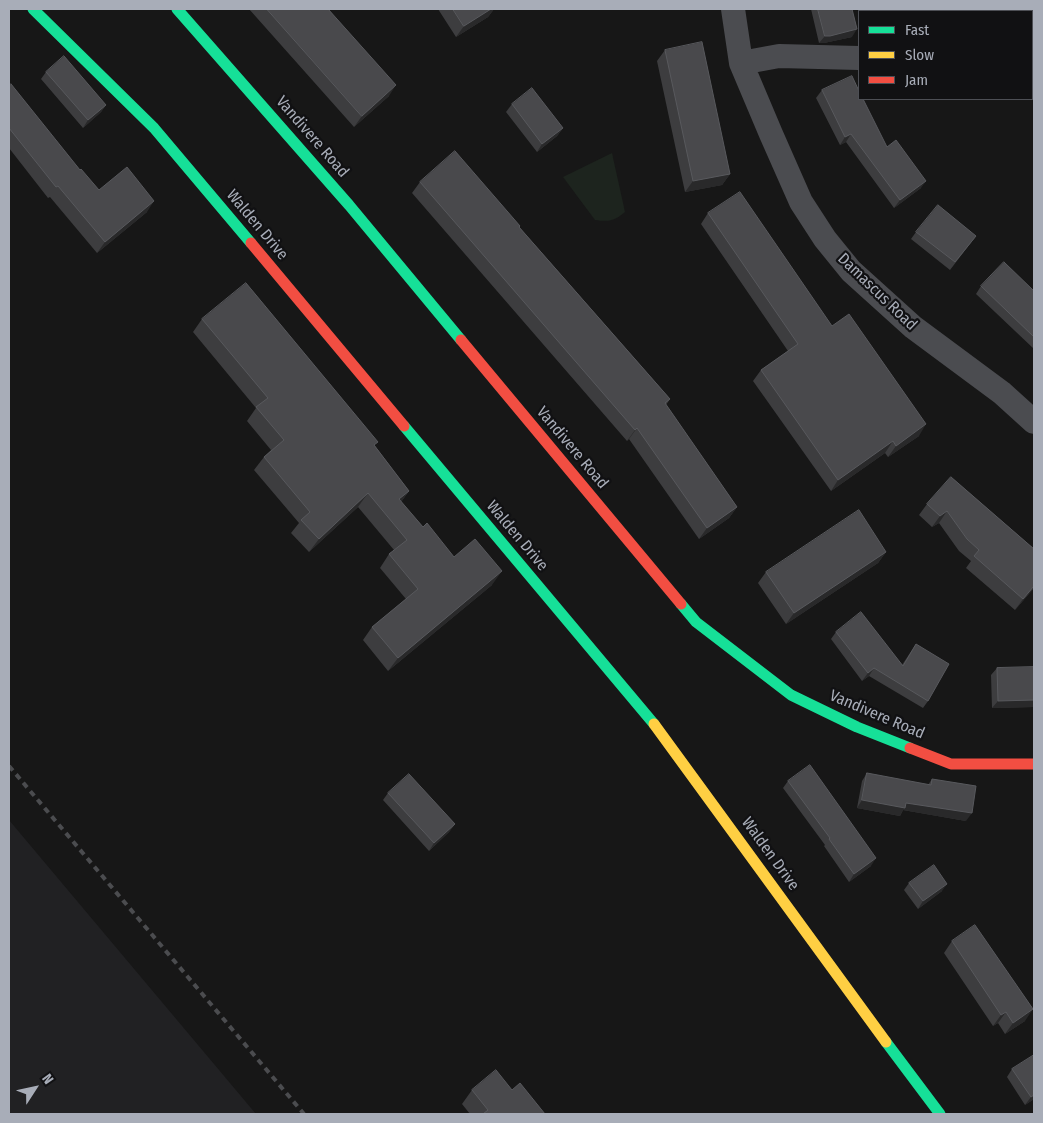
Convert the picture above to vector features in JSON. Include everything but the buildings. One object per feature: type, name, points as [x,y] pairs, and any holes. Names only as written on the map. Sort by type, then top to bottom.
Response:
[{"type":"street","name":"Walden Drive","points":[[33,9],[154,128],[662,734],[940,1114]]},
{"type":"street","name":"Vandivere Road","points":[[177,9],[350,205],[696,622],[791,695],[857,727],[951,764],[1034,764]]},
{"type":"street","name":"Damascus Road","points":[[733,9],[741,63],[801,202],[825,239],[851,271],[913,327],[1002,393],[1034,422]]},
{"type":"street","points":[[741,63],[779,56],[858,58]]},
{"type":"shaded area","points":[[612,153],[625,212],[611,220],[595,220],[563,177]]},
{"type":"shaded area","points":[[9,820],[256,1114],[9,1114]]},
{"type":"railway","points":[[9,766],[304,1114]]},
{"type":"traffic: fast","points":[[33,9],[154,128],[251,243]]},
{"type":"traffic: fast","points":[[177,9],[349,205],[461,340]]},
{"type":"traffic: fast","points":[[404,426],[654,724]]},
{"type":"traffic: fast","points":[[681,604],[696,622],[791,695],[857,727],[910,748]]},
{"type":"traffic: fast","points":[[886,1042],[940,1114]]},
{"type":"traffic: slow","points":[[654,724],[886,1042]]},
{"type":"traffic: jam","points":[[251,243],[404,426]]},
{"type":"traffic: jam","points":[[461,340],[681,604]]},
{"type":"traffic: jam","points":[[910,748],[951,764],[1034,764]]}]
